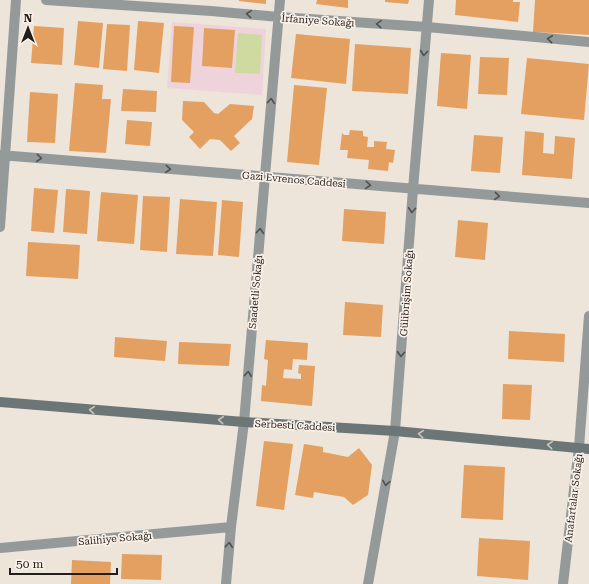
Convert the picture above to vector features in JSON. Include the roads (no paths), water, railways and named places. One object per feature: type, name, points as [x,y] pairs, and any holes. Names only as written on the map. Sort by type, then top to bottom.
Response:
[{"type":"main road","name":"Serbesti Caddesi","points":[[0,402],[244,422],[395,431],[584,448]]},
{"type":"street","points":[[0,227],[3,155],[16,0]]},
{"type":"street","name":"İrfaniye Sokağı","points":[[46,0],[427,27],[589,42]]},
{"type":"street","name":"Saadetli Sokağı","points":[[226,584],[231,527],[244,422],[280,0]]},
{"type":"street","name":"Gülibrişim Sokağı","points":[[368,584],[395,431],[429,0]]},
{"type":"street","name":"Gazi Evrenos Caddesi","points":[[3,155],[589,203]]},
{"type":"street","name":"Anafartalar Sokağı","points":[[563,584],[584,448],[589,316]]},
{"type":"street","name":"Salihiye Sokağı","points":[[0,548],[231,527]]}]
